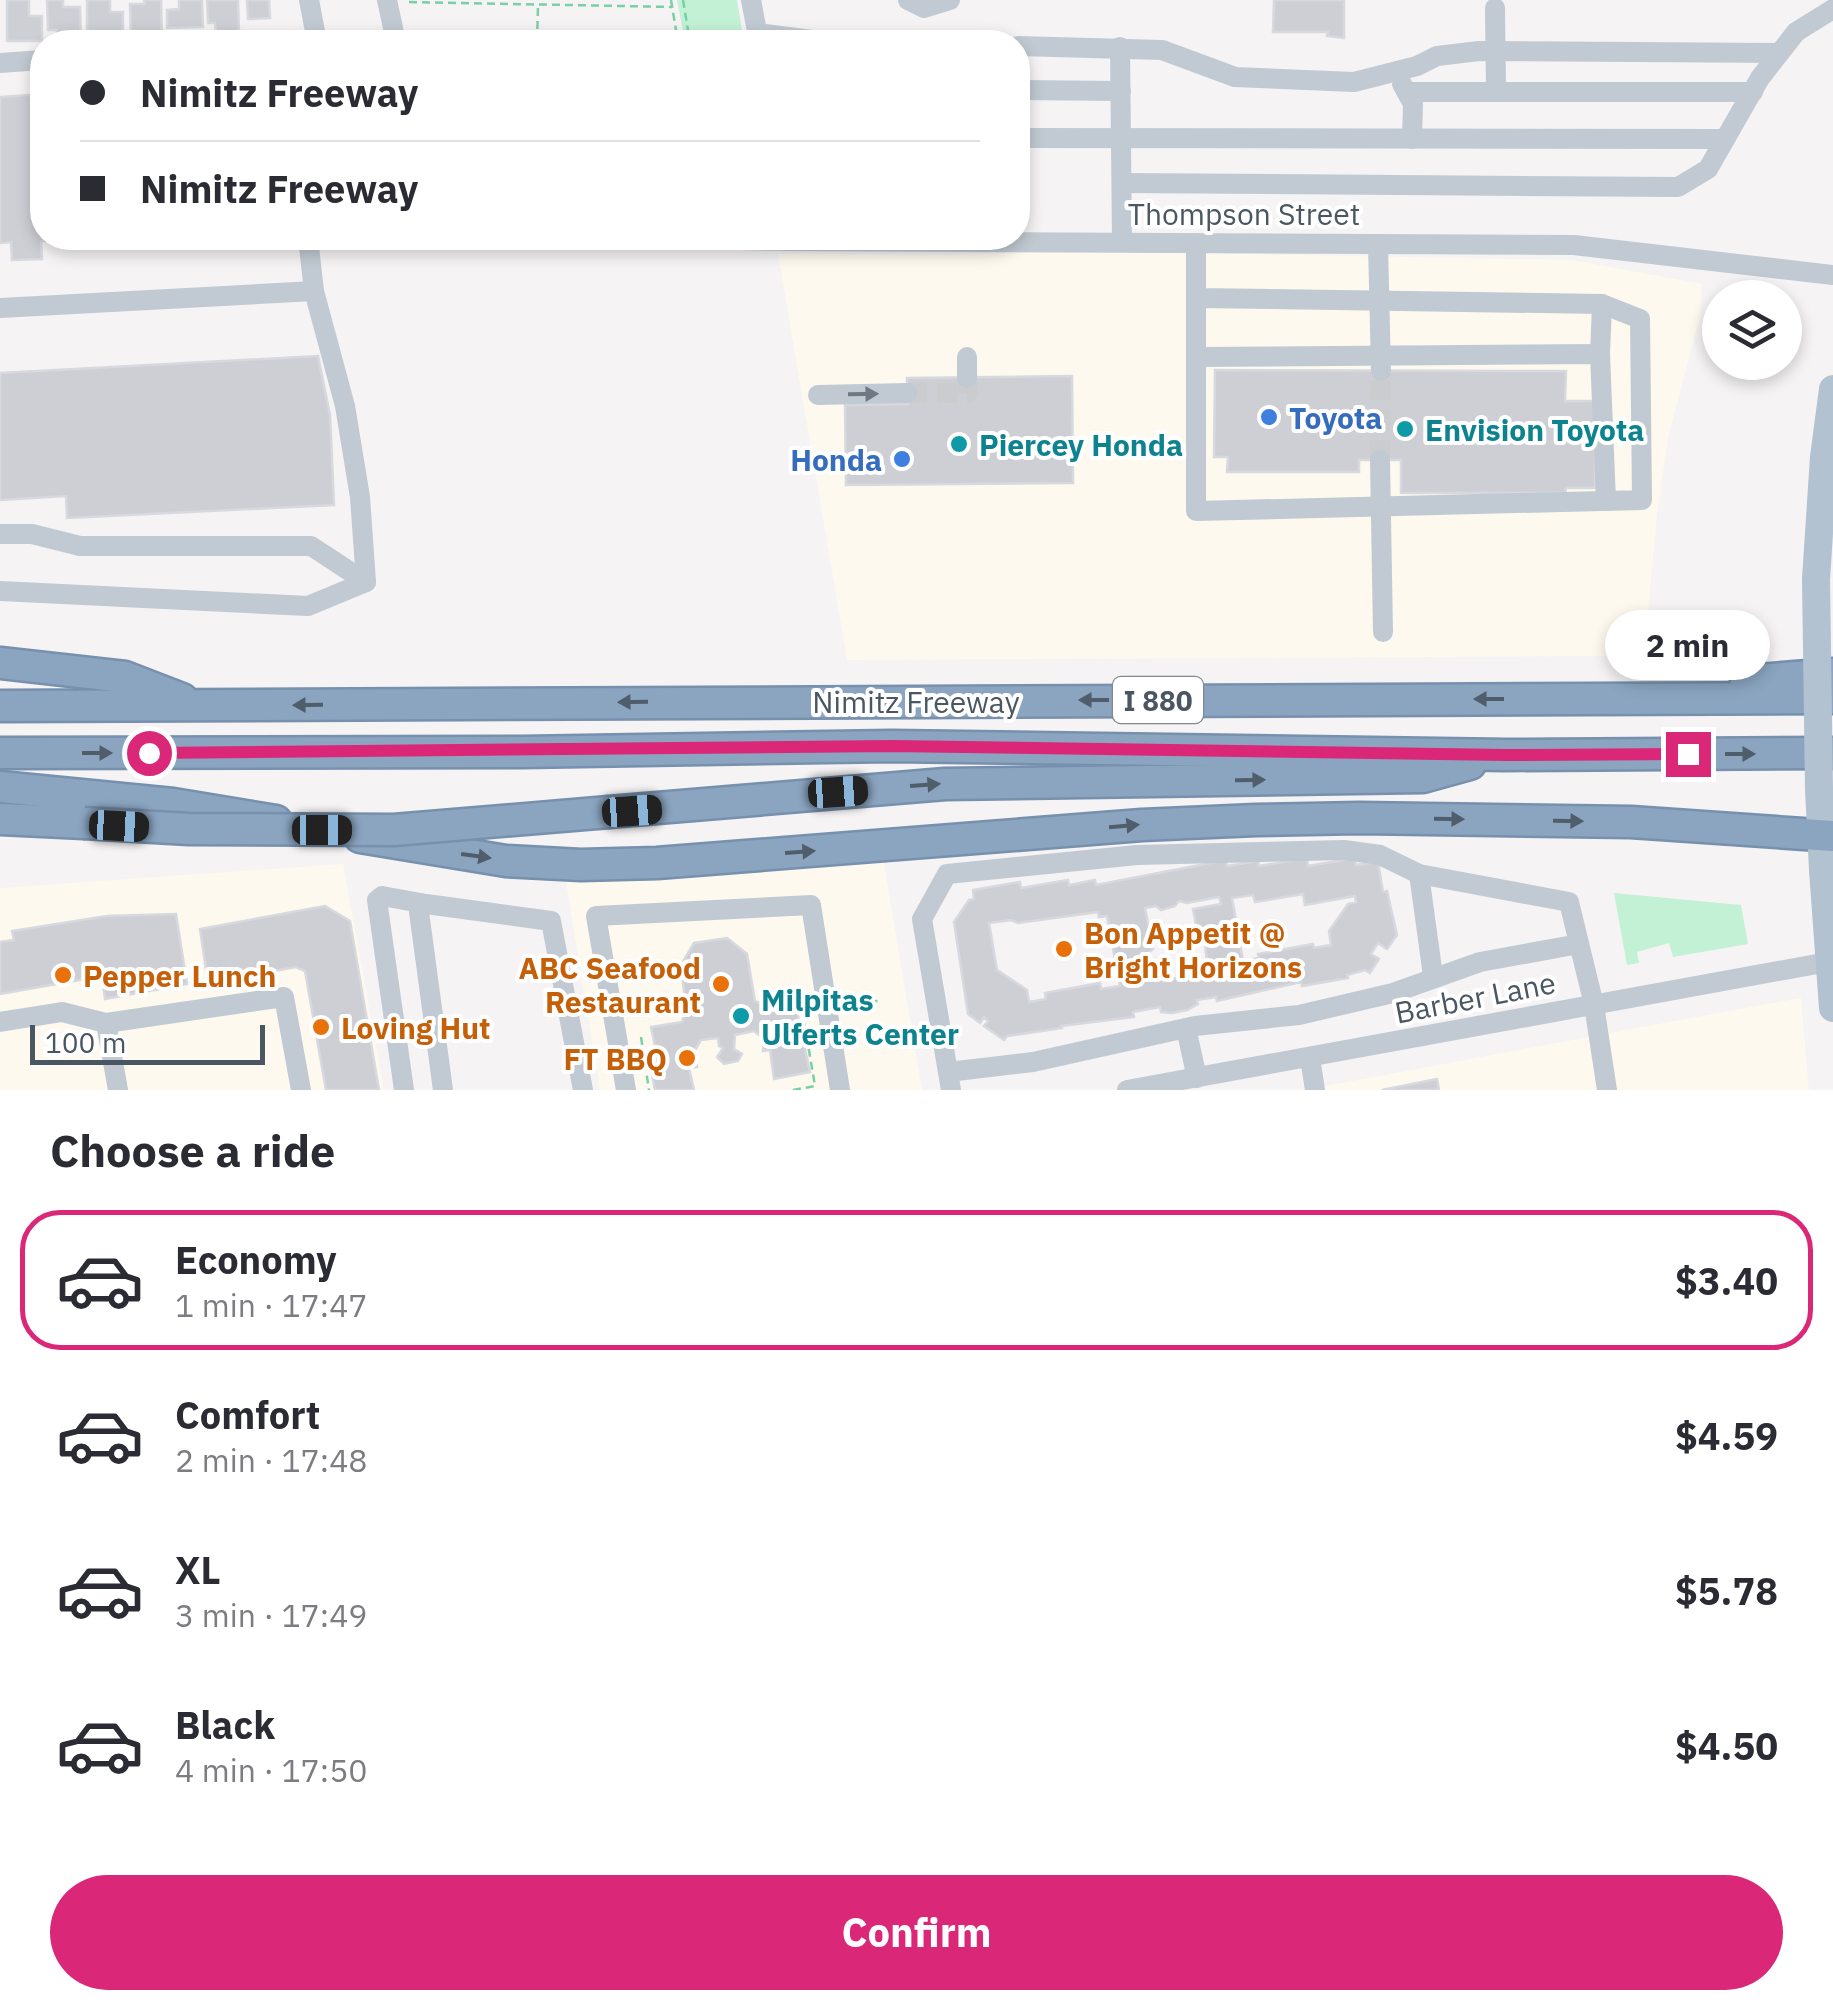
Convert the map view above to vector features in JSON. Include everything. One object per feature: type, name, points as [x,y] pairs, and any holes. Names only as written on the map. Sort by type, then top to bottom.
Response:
[{"type":"highway","points":[[0,664],[125,676],[199,706]]},
{"type":"highway","points":[[1586,699],[1833,674]]},
{"type":"highway","name":"Nimitz Freeway","points":[[0,706],[1833,698]]},
{"type":"highway","name":"Nimitz Freeway","points":[[0,753],[892,746],[1506,755],[1833,753]]},
{"type":"highway","points":[[7,820],[189,830],[394,830],[945,784],[1424,777],[1506,755]]},
{"type":"highway","points":[[0,787],[174,804],[438,851],[506,861],[581,865],[657,863],[1142,825],[1273,820],[1632,822],[1827,836]]},
{"type":"main road","points":[[1833,389],[1816,579],[1819,789],[1827,836],[1823,870],[1833,1011]]},
{"type":"street","points":[[309,0],[315,30]]},
{"type":"street","points":[[751,0],[757,30]]},
{"type":"street","points":[[908,0],[924,8],[950,0]]},
{"type":"street","points":[[387,1],[393,30]]},
{"type":"street","points":[[1496,8],[1496,91]]},
{"type":"street","points":[[1122,183],[1678,187],[1708,170],[1752,92],[1796,32],[1833,9]]},
{"type":"street","points":[[1030,46],[1162,50],[1236,77],[1354,82],[1394,73],[1438,56],[1496,51],[1779,53]]},
{"type":"street","points":[[1120,47],[1122,242]]},
{"type":"street","points":[[0,63],[30,61]]},
{"type":"street","points":[[1394,73],[1413,104],[1412,139]]},
{"type":"street","points":[[1030,90],[1121,91]]},
{"type":"street","points":[[1408,92],[1752,92]]},
{"type":"street","points":[[1030,138],[1724,140]]},
{"type":"street","name":"Thompson Street","points":[[1030,241],[1574,245],[1833,276]]},
{"type":"street","points":[[1196,243],[1196,298],[1196,511],[1642,500],[1640,318],[1602,304],[1196,298]]},
{"type":"street","points":[[1378,244],[1381,362]]},
{"type":"street","points":[[309,250],[314,291],[345,406],[360,497],[366,582]]},
{"type":"street","points":[[0,308],[314,291]]},
{"type":"street","points":[[1602,304],[1600,354],[1606,501]]},
{"type":"street","points":[[1196,357],[1381,362],[1600,354]]},
{"type":"street","points":[[818,394],[907,393]]},
{"type":"street","points":[[1380,460],[1383,632]]},
{"type":"street","points":[[0,534],[32,534],[80,546],[312,546],[366,582]]},
{"type":"street","points":[[0,591],[308,606],[366,582]]},
{"type":"street","points":[[1579,944],[1480,962],[1393,993],[1300,1015],[1186,1028],[949,1081],[922,918],[946,874],[1136,855],[1344,850],[1380,856],[1419,874],[1569,902],[1594,1005],[1607,1090]]},
{"type":"street","points":[[1419,874],[1433,976]]},
{"type":"street","points":[[404,1090],[377,900],[382,896],[551,921],[583,1090]]},
{"type":"street","points":[[426,904],[419,912],[443,1090]]},
{"type":"street","points":[[626,1090],[596,916],[811,905],[840,1090]]},
{"type":"street","name":"Barber Lane","points":[[1127,1090],[1833,961]]},
{"type":"street","points":[[0,1022],[62,1012],[106,1024],[284,997],[300,1090]]},
{"type":"street","points":[[106,1024],[118,1090]]},
{"type":"street","points":[[1186,1028],[1198,1078]]},
{"type":"street","points":[[1310,1058],[1315,1090]]},
{"type":"path","points":[[671,0],[676,30]]},
{"type":"path","points":[[683,0],[688,30]]},
{"type":"path","points":[[387,1],[672,7]]},
{"type":"path","points":[[538,5],[538,30]]},
{"type":"path","points":[[640,1038],[649,1090]]},
{"type":"shaded area","name":"Envision Toyota","points":[[1087,251],[1572,260],[1702,284],[1700,316],[1668,438],[1644,656],[847,660],[778,254]]},
{"type":"shaded area","points":[[884,863],[922,1090],[600,1090],[566,882],[660,880]]},
{"type":"shaded area","points":[[343,864],[384,1090],[0,1090],[0,888]]},
{"type":"shaded area","points":[[1801,998],[1809,1090],[1303,1090],[1745,1008]]},
{"type":"green space","points":[[677,0],[737,0],[742,30],[683,30]]},
{"type":"green space","points":[[1614,893],[1741,905],[1748,944],[1673,957],[1669,943],[1637,952],[1639,963],[1627,965]]},
{"type":"building","points":[[7,0],[29,0],[29,16],[42,16],[42,30],[30,30],[30,41],[7,41]]},
{"type":"building","points":[[47,0],[63,0],[63,7],[80,7],[81,30],[48,30]]},
{"type":"building","points":[[87,0],[110,0],[110,12],[123,12],[123,30],[87,30]]},
{"type":"building","points":[[144,0],[161,0],[162,30],[131,30],[130,4],[145,4]]},
{"type":"building","points":[[179,0],[202,0],[203,27],[167,28],[167,10],[179,9]]},
{"type":"building","points":[[207,0],[238,0],[239,30],[216,30],[215,23],[208,23]]},
{"type":"building","points":[[247,0],[269,0],[270,18],[248,19]]},
{"type":"building","points":[[1274,0],[1344,0],[1344,38],[1327,36],[1328,32],[1273,32]]},
{"type":"building","points":[[30,95],[30,250],[42,250],[42,259],[12,260],[11,242],[0,243],[0,97]]},
{"type":"building","points":[[318,356],[330,415],[334,505],[67,518],[66,496],[0,500],[0,373]]},
{"type":"building","name":"Envision Toyota","points":[[1215,370],[1566,371],[1565,401],[1595,401],[1595,488],[1566,488],[1565,493],[1401,493],[1401,460],[1359,460],[1359,472],[1227,472],[1228,457],[1214,457]]},
{"type":"building","name":"Piercey Honda","points":[[1072,376],[1073,483],[846,485],[845,405],[908,404],[907,378]]},
{"type":"building","points":[[1307,858],[1308,866],[1355,858],[1356,865],[1378,862],[1397,935],[1387,949],[1378,943],[1371,954],[1379,959],[1370,973],[1365,970],[1347,975],[1348,978],[1302,986],[1301,982],[1217,1001],[1216,997],[1197,1000],[1198,1004],[1187,1010],[1172,1013],[1161,1012],[1160,1007],[1133,1012],[1134,1017],[1061,1026],[1007,1036],[1004,1040],[984,1026],[988,1021],[984,1017],[980,1023],[968,1014],[954,922],[969,900],[974,899],[973,890],[1020,882],[1021,888],[1068,880],[1069,885],[1095,880],[1096,885],[1226,860],[1227,866],[1258,861],[1259,866]],"holes":[[[1303,894],[1305,905],[1355,896],[1356,902],[1348,904],[1329,931],[1331,945],[1314,948],[1313,944],[1258,954],[1259,958],[1243,961],[1232,898],[1253,895],[1255,902]],[[1219,897],[1221,904],[1193,909],[1199,941],[1205,942],[1208,975],[1152,981],[1147,954],[1153,949],[1145,908],[1156,906],[1161,910],[1179,901]],[[1098,912],[1099,917],[1107,916],[1120,986],[1101,989],[1100,983],[1045,993],[1046,999],[1029,1002],[1027,990],[997,970],[989,923]]]},
{"type":"building","points":[[325,906],[350,921],[379,1090],[326,1090],[305,971],[296,967],[208,983],[200,929]]},
{"type":"building","points":[[176,914],[187,984],[105,999],[102,976],[0,994],[0,942],[14,940],[12,931],[107,916]]},
{"type":"building","name":"Milpitas Ulferts Center","points":[[727,938],[747,954],[755,1001],[768,1007],[795,1002],[810,1072],[774,1079],[770,1050],[763,1051],[764,1039],[754,1031],[735,1035],[734,1049],[742,1054],[738,1061],[724,1064],[717,1057],[723,1048],[718,1038],[701,1040],[694,1052],[697,1067],[689,1068],[694,1090],[655,1090],[648,1056],[657,1055],[651,1027],[682,1022],[686,1009],[681,965],[694,943]]},
{"type":"building","points":[[1437,1079],[1439,1090],[1382,1090]]},
{"type":"tunnel","points":[[1380,460],[1381,371]]},
{"type":"tunnel","points":[[907,393],[968,393],[967,378]]},
{"type":"place","name":"Toyota","points":[[1269,417]]},
{"type":"place","name":"Envision Toyota","points":[[1405,429]]},
{"type":"place","name":"Piercey Honda","points":[[959,444]]},
{"type":"place","name":"Honda","points":[[902,459]]},
{"type":"place","name":"Bon Appetit @ Bright Horizons","points":[[1064,949]]},
{"type":"place","name":"Pepper Lunch","points":[[63,975]]},
{"type":"place","name":"ABC Seafood Restaurant","points":[[721,984]]},
{"type":"place","name":"Milpitas Ulferts Center","points":[[741,1016]]},
{"type":"place","name":"Loving Hut","points":[[321,1027]]},
{"type":"place","name":"FT BBQ","points":[[687,1058]]},
{"type":"route","points":[[149,753],[892,746],[1688,754]]}]
